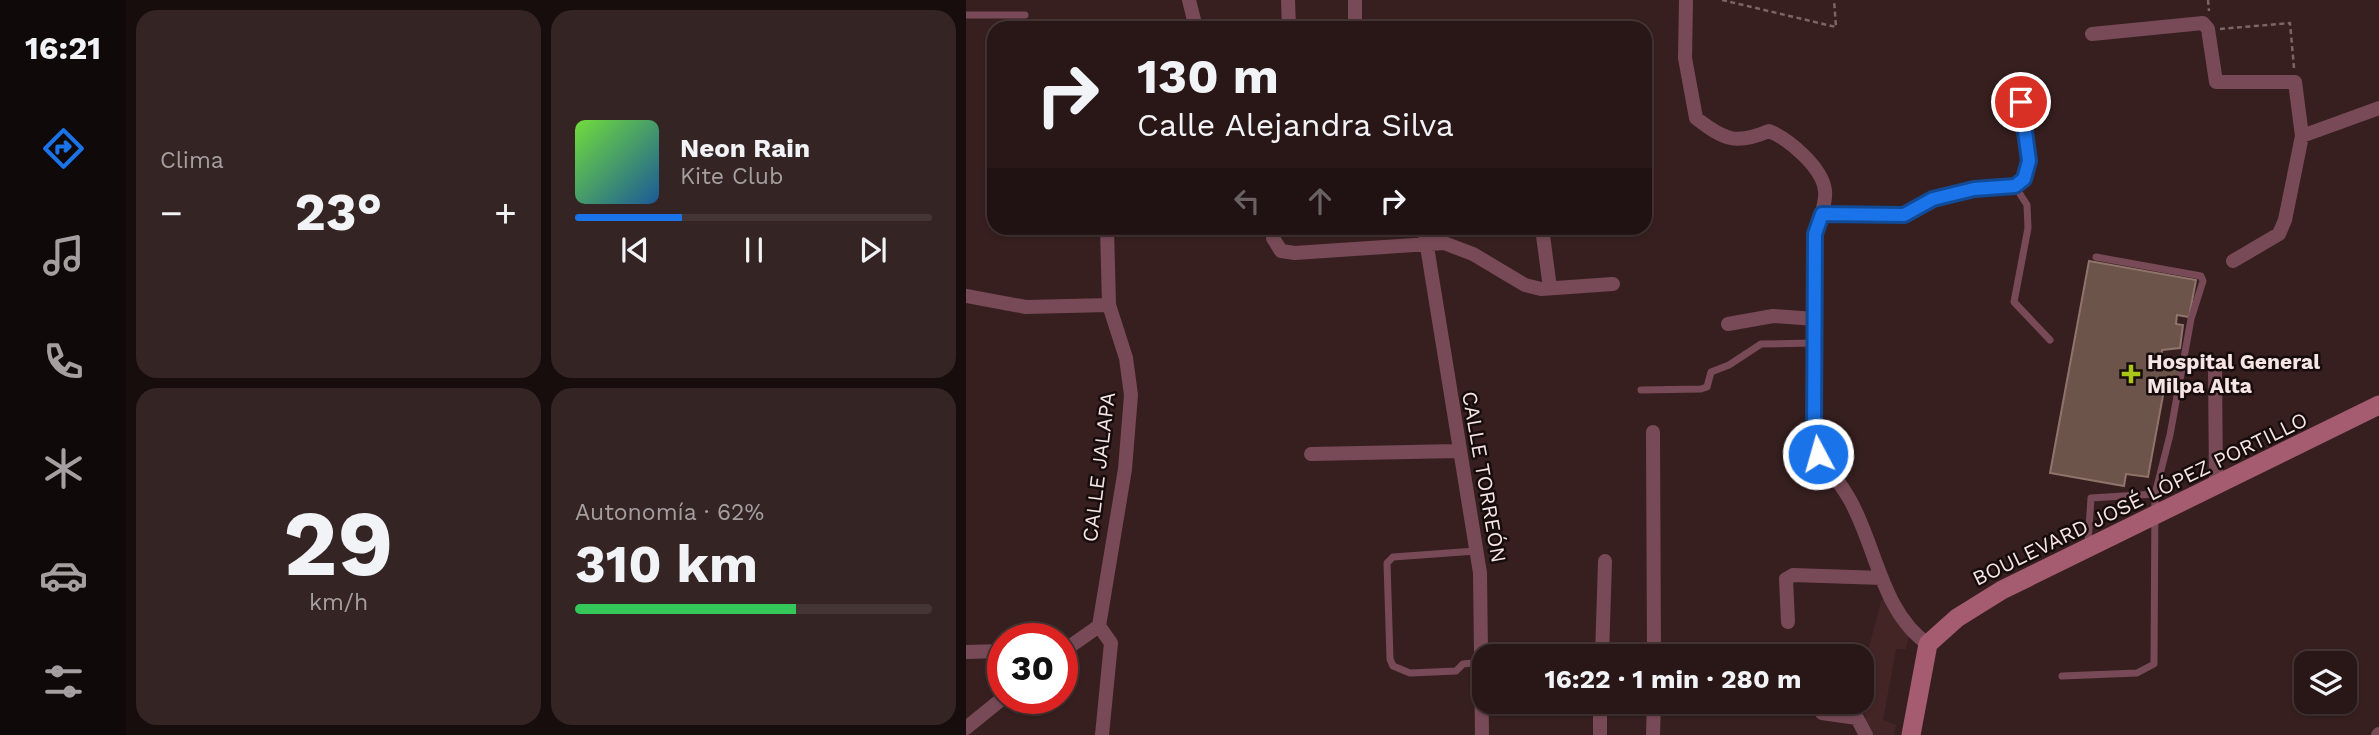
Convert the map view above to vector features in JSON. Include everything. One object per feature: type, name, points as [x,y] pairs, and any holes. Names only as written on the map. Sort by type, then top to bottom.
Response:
[{"type":"main road","name":"BOULEVARD JOSÉ LÓPEZ PORTILLO","points":[[1928,644],[1957,618],[2002,590],[2156,517],[2379,405]]},
{"type":"main road","points":[[1911,735],[1928,644]]},
{"type":"street","points":[[1189,0],[1194,21]]},
{"type":"street","points":[[1288,0],[1289,21]]},
{"type":"street","points":[[1355,0],[1355,21]]},
{"type":"street","points":[[1686,0],[1685,58],[1696,118],[1717,134],[1744,141],[1769,131],[1785,137],[1809,161],[1826,190],[1815,234],[1814,435],[1818,454],[1849,498],[1872,544],[1882,578],[1895,605],[1916,636],[1928,644]]},
{"type":"street","points":[[2092,34],[2203,23],[2208,29],[2216,82],[2295,82],[2302,136],[2285,220],[2278,234],[2233,261]]},
{"type":"street","points":[[1822,214],[1904,215],[1933,199],[1974,189],[2015,186],[2024,179],[2029,161],[2021,102]]},
{"type":"street","points":[[2302,136],[2379,108]]},
{"type":"street","name":"CALLE JALAPA","points":[[1099,626],[1125,469],[1131,395],[1126,358],[1109,305],[1107,235]]},
{"type":"street","name":"CALLE TORREÓN","points":[[1425,235],[1476,551],[1482,644]]},
{"type":"street","points":[[1543,235],[1550,288]]},
{"type":"street","points":[[1273,238],[1281,251],[1295,253],[1444,243],[1473,254],[1524,285],[1550,288],[1613,284]]},
{"type":"street","points":[[966,296],[1026,307],[1109,305]]},
{"type":"street","points":[[1728,324],[1773,316],[1815,319]]},
{"type":"street","points":[[2215,367],[2216,487]]},
{"type":"street","points":[[1653,432],[1654,644]]},
{"type":"street","points":[[1311,454],[1458,451]]},
{"type":"street","points":[[1602,644],[1605,561]]},
{"type":"street","points":[[1788,622],[1784,586],[1786,579],[1793,575],[1882,578]]},
{"type":"street","points":[[1078,641],[1099,626],[1111,643],[1102,735]]},
{"type":"street","points":[[966,652],[987,651]]},
{"type":"street","points":[[966,728],[987,711]]},
{"type":"street","name":"CALLE TORREÓN","points":[[1482,714],[1482,735]]},
{"type":"street","points":[[1600,714],[1600,735]]},
{"type":"street","points":[[1653,735],[1654,714]]},
{"type":"street","points":[[1829,714],[1857,718],[1866,735]]},
{"type":"lane","points":[[966,15],[1025,15]]},
{"type":"lane","points":[[2015,186],[2026,205],[2028,228],[2014,302],[2050,340]]},
{"type":"lane","points":[[2062,676],[2137,673],[2154,664],[2155,494],[2171,435],[2191,319],[2203,281],[2201,276],[2096,257]]},
{"type":"lane","points":[[1641,390],[1701,390],[1707,387],[1711,372],[1728,365],[1756,345],[1815,343]]},
{"type":"lane","points":[[2088,550],[2091,498],[2155,494]]},
{"type":"lane","points":[[1472,663],[1464,664],[1456,671],[1410,673],[1393,666],[1390,659],[1387,563],[1394,557],[1476,551]]},
{"type":"path","points":[[1722,0],[1836,27],[1834,0]]},
{"type":"path","points":[[2208,0],[2210,20]]},
{"type":"path","points":[[2212,30],[2290,23],[2295,82]]},
{"type":"shaded area","points":[[1882,598],[1909,635],[1906,649],[1896,649],[1883,720],[1896,725],[1894,735],[1869,735],[1865,714],[1874,714],[1874,644],[1870,644]]},
{"type":"building","points":[[2089,261],[2196,280],[2189,317],[2177,315],[2176,324],[2183,325],[2180,348],[2162,350],[2161,359],[2182,363],[2178,382],[2166,379],[2148,477],[2126,474],[2124,486],[2050,473]]},
{"type":"place","name":"Hospital General Milpa Alta","points":[[2131,374]]},
{"type":"route","points":[[1818,454],[1814,435],[1815,234],[1822,214],[1904,215],[1933,199],[1974,189],[2015,186],[2024,179],[2029,161],[2021,102]]}]
